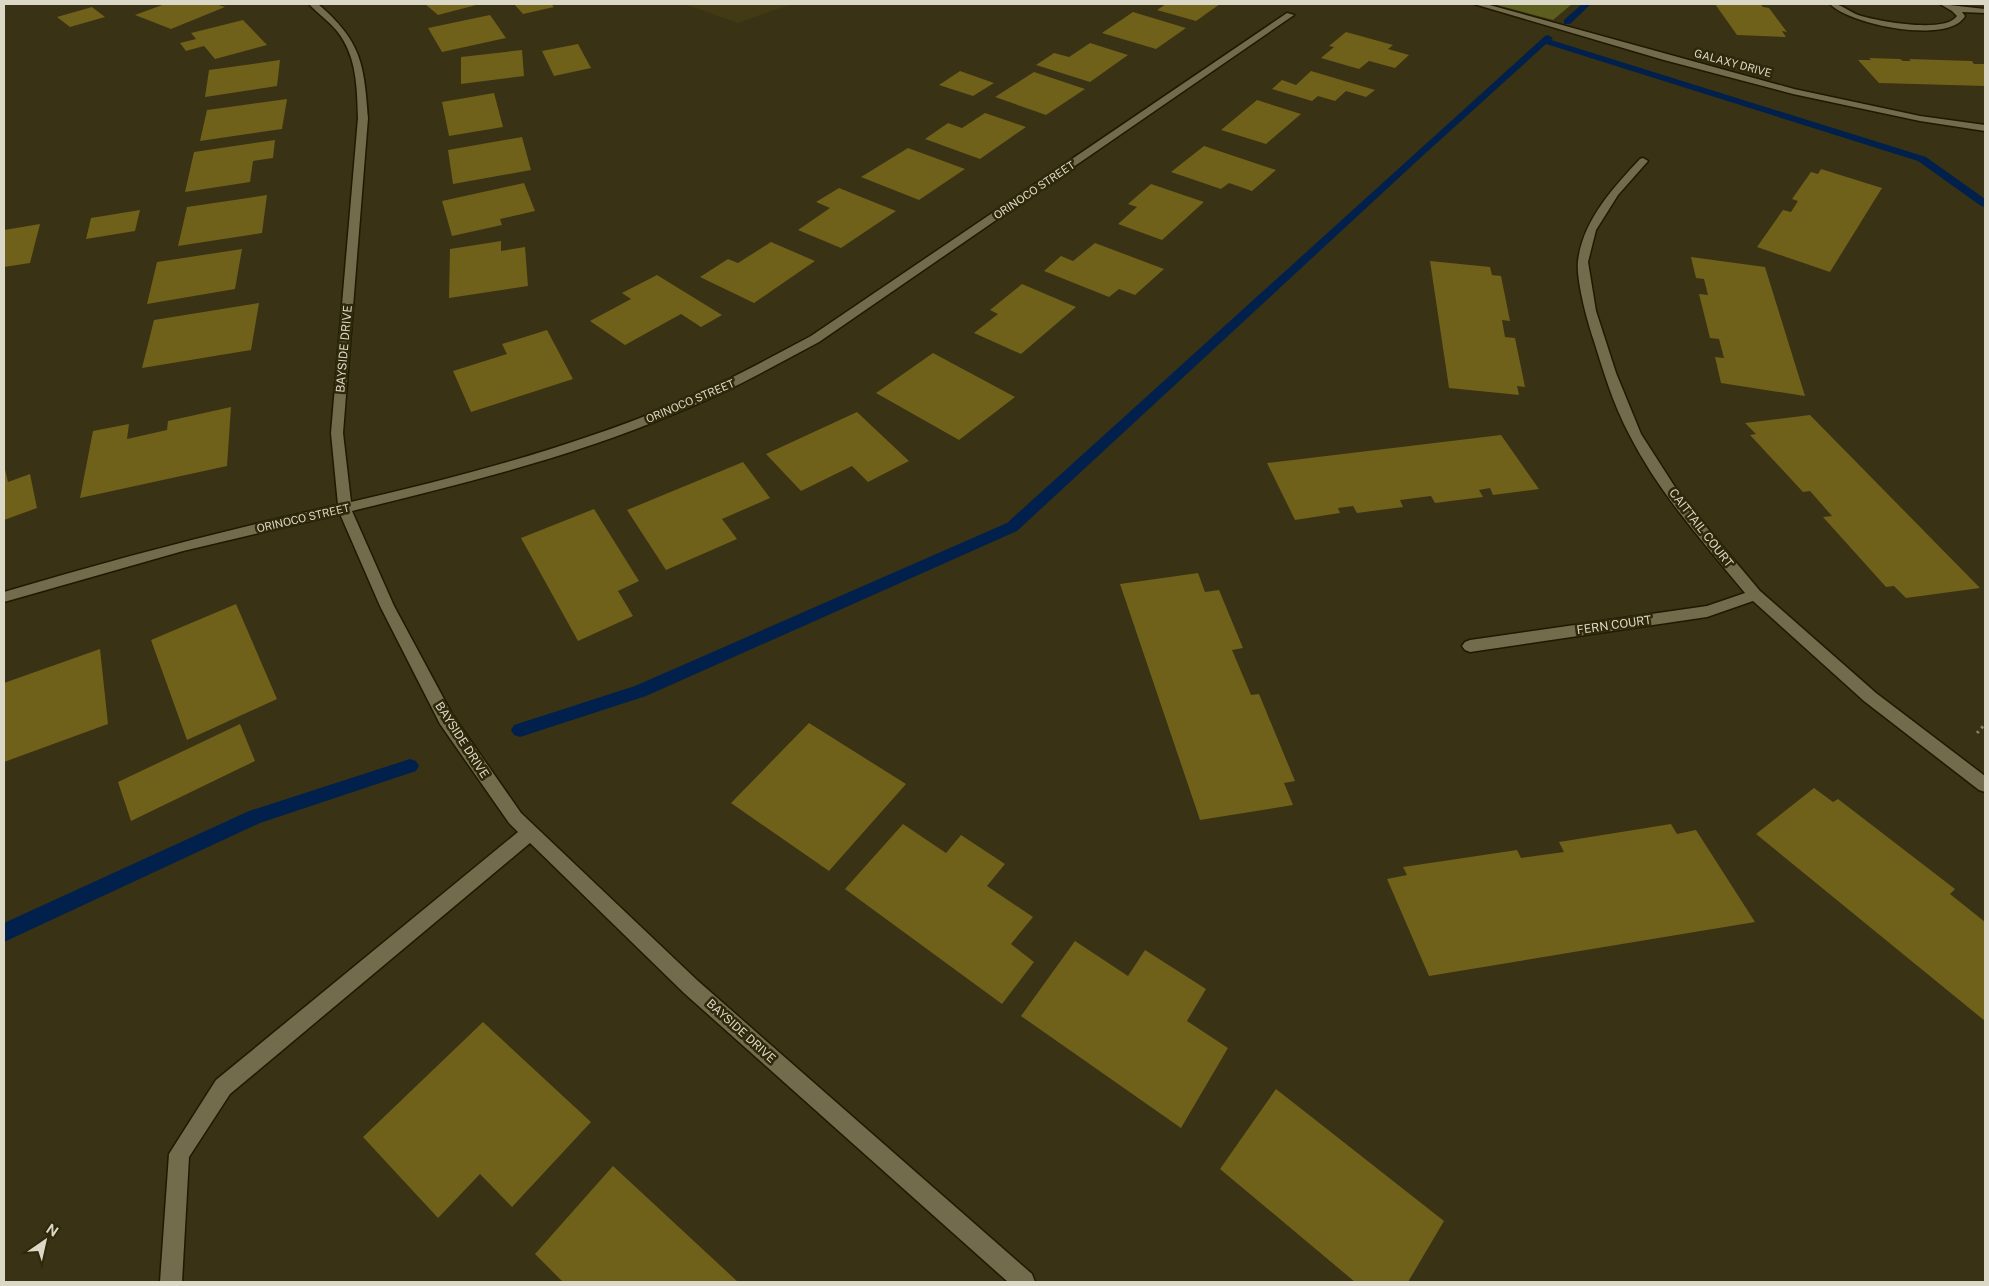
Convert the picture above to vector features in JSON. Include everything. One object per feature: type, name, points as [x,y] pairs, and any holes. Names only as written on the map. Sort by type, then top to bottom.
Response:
[{"type":"street","name":"BAYSIDE DRIVE","points":[[314,4],[339,26],[352,46],[360,68],[363,118],[337,433],[345,509],[387,606],[446,719],[515,818],[530,833],[691,987],[1024,1282]]},
{"type":"street","name":"GALAXY DRIVE","points":[[1478,4],[1754,81],[1862,108],[1925,120],[1985,128]]},
{"type":"street","points":[[1834,4],[1847,14],[1871,22],[1899,26],[1949,25],[1958,22],[1961,16],[1955,9]]},
{"type":"street","points":[[1944,4],[1955,9],[1985,11]]},
{"type":"street","name":"ORINOCO STREET","points":[[4,597],[125,560],[345,509],[499,469],[594,440],[672,410],[748,375],[815,338],[1290,15]]},
{"type":"street","name":"CAITTAIL COURT","points":[[1643,161],[1614,193],[1591,230],[1583,262],[1590,312],[1610,373],[1635,434],[1677,501],[1755,594],[1870,697],[1985,786]]},
{"type":"street","name":"FERN COURT","points":[[1470,646],[1707,611],[1755,594]]},
{"type":"street","points":[[171,1282],[179,1154],[224,1087],[530,833]]},
{"type":"shaded area","points":[[684,4],[792,4],[738,23]]},
{"type":"shaded area","points":[[1493,4],[1572,4],[1553,20]]},
{"type":"building","points":[[165,4],[215,4],[225,7],[171,29],[135,15]]},
{"type":"building","points":[[425,4],[480,4],[438,15]]},
{"type":"building","points":[[514,4],[551,4],[554,7],[523,14]]},
{"type":"building","points":[[1166,4],[1220,4],[1196,21],[1157,10]]},
{"type":"building","points":[[1715,4],[1760,4],[1763,7],[1769,8],[1787,32],[1782,31],[1786,37],[1737,35]]},
{"type":"building","points":[[92,7],[105,17],[70,27],[57,17]]},
{"type":"building","points":[[1133,12],[1186,28],[1156,49],[1102,33]]},
{"type":"building","points":[[490,15],[506,38],[442,52],[428,28]]},
{"type":"building","points":[[243,20],[267,45],[215,59],[204,46],[186,51],[180,43],[196,39],[191,33]]},
{"type":"building","points":[[1346,32],[1393,45],[1388,49],[1409,55],[1395,68],[1369,61],[1359,69],[1321,58],[1334,47],[1329,46]]},
{"type":"building","points":[[1090,43],[1128,55],[1090,82],[1036,65],[1054,53],[1069,57]]},
{"type":"building","points":[[578,44],[591,68],[554,76],[542,51]]},
{"type":"building","points":[[522,50],[524,76],[461,84],[461,57]]},
{"type":"building","points":[[1869,58],[1900,59],[1903,61],[1911,61],[1909,59],[1972,61],[1974,64],[1985,64],[1985,86],[1879,83],[1858,60],[1871,60]]},
{"type":"building","points":[[280,60],[277,86],[205,97],[209,70]]},
{"type":"building","points":[[960,71],[994,83],[973,96],[939,85]]},
{"type":"building","points":[[1311,71],[1375,90],[1366,97],[1346,91],[1335,101],[1318,96],[1312,101],[1272,89],[1282,80],[1296,85]]},
{"type":"building","points":[[1034,72],[1085,89],[1046,115],[995,97]]},
{"type":"building","points":[[494,93],[503,127],[449,136],[442,102]]},
{"type":"building","points":[[287,99],[282,129],[200,141],[207,110]]},
{"type":"building","points":[[1257,100],[1301,114],[1266,144],[1221,130]]},
{"type":"building","points":[[985,113],[1026,127],[980,159],[925,139],[948,123],[962,128]]},
{"type":"building","points":[[522,137],[531,170],[453,184],[448,150]]},
{"type":"building","points":[[275,140],[273,158],[253,161],[250,182],[185,192],[194,152]]},
{"type":"building","points":[[1204,146],[1276,170],[1252,191],[1229,183],[1221,189],[1171,172]]},
{"type":"building","points":[[908,148],[965,169],[919,200],[861,177]]},
{"type":"building","points":[[1821,169],[1882,188],[1830,272],[1757,247],[1783,210],[1791,212],[1798,201],[1792,199],[1811,172],[1818,174]]},
{"type":"building","points":[[524,183],[535,211],[500,219],[502,225],[452,236],[442,201]]},
{"type":"building","points":[[1151,184],[1204,202],[1162,240],[1118,224],[1137,207],[1128,204]]},
{"type":"building","points":[[839,188],[896,211],[841,248],[798,230],[830,208],[816,202]]},
{"type":"building","points":[[267,195],[262,233],[178,246],[187,207]]},
{"type":"building","points":[[140,210],[135,231],[86,239],[91,218]]},
{"type":"building","points":[[40,224],[30,263],[4,267],[4,230]]},
{"type":"building","points":[[501,241],[501,251],[525,247],[528,286],[449,298],[450,249]]},
{"type":"building","points":[[771,242],[815,261],[754,303],[700,277],[728,259],[738,263]]},
{"type":"building","points":[[1095,243],[1164,269],[1135,295],[1119,289],[1109,297],[1044,271],[1061,256],[1073,261]]},
{"type":"building","points":[[242,249],[235,289],[147,304],[157,262]]},
{"type":"building","points":[[1691,257],[1765,267],[1805,396],[1721,383],[1715,357],[1724,358],[1719,339],[1710,338],[1699,294],[1708,295],[1704,279],[1696,278]]},
{"type":"building","points":[[1430,261],[1490,267],[1492,275],[1501,276],[1510,321],[1502,320],[1505,337],[1515,338],[1525,387],[1517,386],[1519,395],[1449,388]]},
{"type":"building","points":[[657,275],[722,315],[701,327],[681,314],[625,345],[590,321],[631,299],[622,293]]},
{"type":"building","points":[[1022,284],[1076,307],[1021,354],[974,333],[998,314],[990,310]]},
{"type":"building","points":[[259,303],[251,350],[142,368],[154,320]]},
{"type":"building","points":[[547,330],[573,379],[471,412],[453,371],[507,354],[502,344]]},
{"type":"building","points":[[933,353],[1015,397],[959,440],[876,393]]},
{"type":"building","points":[[231,407],[227,466],[80,498],[93,431],[129,424],[127,439],[167,430],[168,421]]},
{"type":"building","points":[[857,412],[909,461],[868,482],[852,466],[801,491],[766,454]]},
{"type":"building","points":[[1810,415],[1980,588],[1906,598],[1894,586],[1886,587],[1823,517],[1832,516],[1810,491],[1803,492],[1750,435],[1756,434],[1745,423]]},
{"type":"building","points":[[1501,435],[1539,489],[1493,495],[1490,488],[1479,490],[1483,497],[1435,503],[1431,496],[1400,500],[1403,507],[1357,513],[1353,506],[1338,508],[1340,513],[1295,520],[1267,463]]},
{"type":"building","points":[[743,462],[770,498],[722,519],[737,539],[666,570],[627,510]]},
{"type":"building","points":[[4,465],[8,482],[30,474],[37,508],[4,520]]},
{"type":"building","points":[[594,509],[639,581],[618,591],[633,616],[578,641],[521,538]]},
{"type":"building","points":[[1198,573],[1205,592],[1219,590],[1243,648],[1232,650],[1251,695],[1259,694],[1295,781],[1284,783],[1293,805],[1200,820],[1120,584]]},
{"type":"building","points":[[236,604],[277,699],[187,740],[151,640]]},
{"type":"building","points":[[100,649],[108,724],[4,762],[4,683]]},
{"type":"building","points":[[809,723],[906,784],[829,871],[731,803]]},
{"type":"building","points":[[240,724],[255,761],[131,821],[118,782]]},
{"type":"building","points":[[1814,788],[1833,802],[1838,799],[1955,889],[1950,894],[1985,922],[1985,1021],[1756,834]]},
{"type":"building","points":[[903,824],[946,853],[961,835],[1005,864],[987,886],[1033,917],[1011,944],[1034,962],[1002,1004],[845,889]]},
{"type":"building","points":[[1671,824],[1677,834],[1696,830],[1755,922],[1429,976],[1387,879],[1407,875],[1403,867],[1517,850],[1521,858],[1564,852],[1559,842]]},
{"type":"building","points":[[1075,941],[1128,976],[1145,950],[1206,989],[1187,1021],[1228,1048],[1181,1128],[1021,1016]]},
{"type":"building","points":[[483,1022],[591,1122],[512,1207],[480,1174],[438,1218],[363,1137]]},
{"type":"building","points":[[1276,1089],[1444,1221],[1408,1282],[1355,1282],[1220,1169]]},
{"type":"building","points":[[613,1166],[738,1282],[563,1282],[535,1254]]},
{"type":"waterway","points":[[1567,22],[1587,4]]},
{"type":"waterway","points":[[520,730],[640,691],[1012,527],[1413,159],[1548,38]]},
{"type":"waterway","points":[[1545,41],[1922,159],[1985,204]]},
{"type":"waterway","points":[[4,933],[255,817],[410,766]]}]
